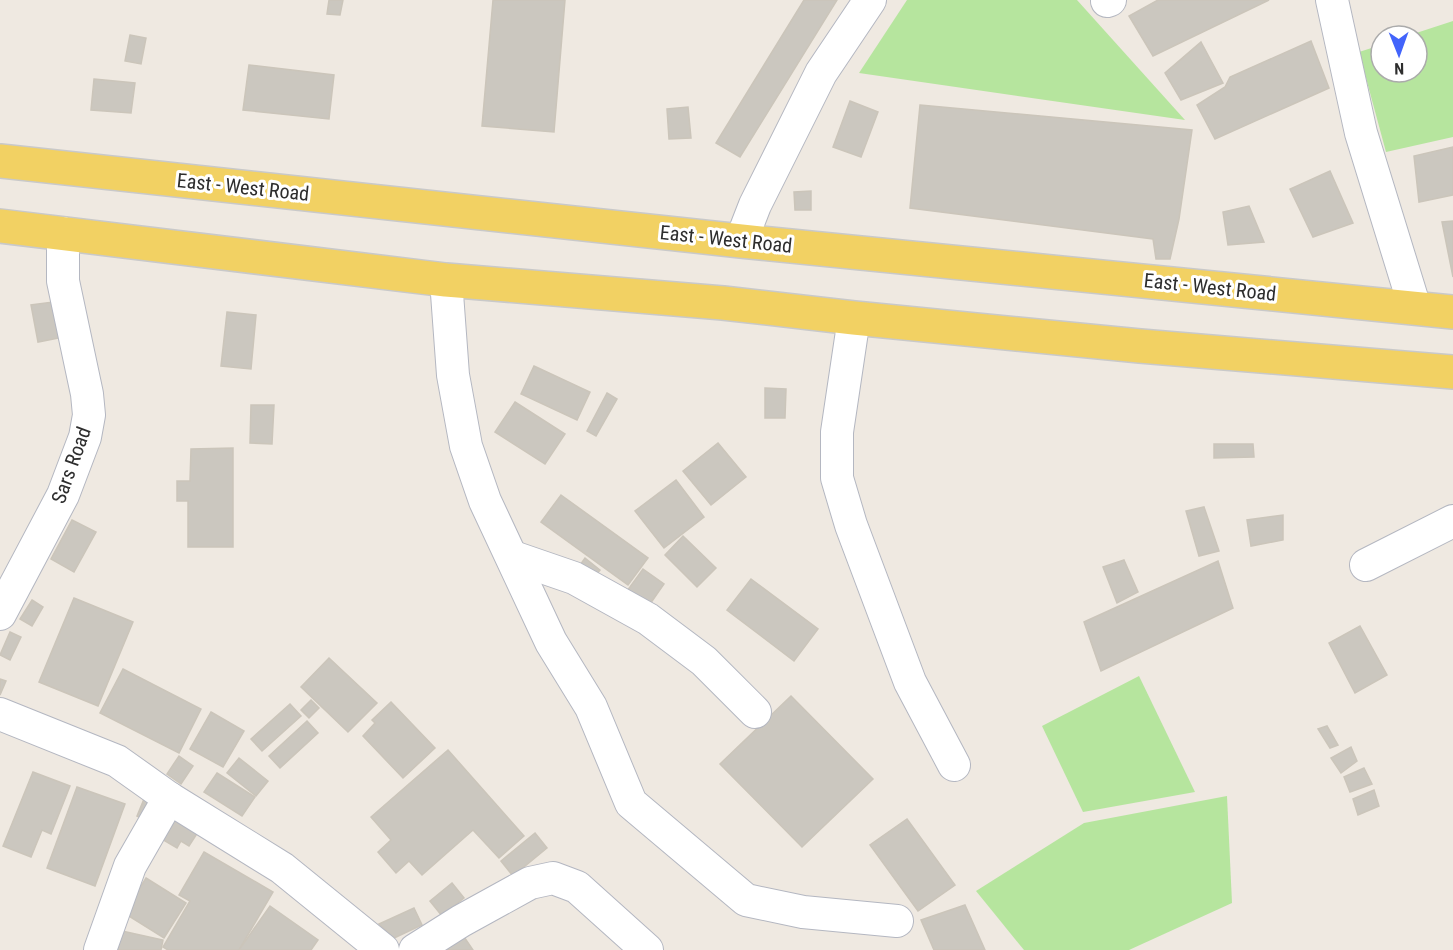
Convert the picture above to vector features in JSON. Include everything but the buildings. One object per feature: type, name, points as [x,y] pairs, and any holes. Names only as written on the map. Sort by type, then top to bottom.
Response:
[{"type":"main road","name":"East - West Road","points":[[0,161],[741,241],[1453,312]]},
{"type":"main road","points":[[0,226],[446,280],[723,303],[1140,346],[1453,372]]},
{"type":"street","points":[[741,241],[755,205],[821,73],[870,0]]},
{"type":"street","points":[[1332,0],[1361,133],[1415,308]]},
{"type":"street","name":"Sars Road","points":[[0,614],[63,495],[85,437],[89,415],[87,394],[63,281],[63,233]]},
{"type":"street","points":[[446,280],[453,375],[466,446],[484,501],[513,557],[551,642],[591,707],[631,803],[746,900],[803,912],[897,921]]},
{"type":"street","points":[[854,318],[837,432],[837,478],[850,525],[910,682],[954,765]]},
{"type":"street","points":[[1366,565],[1453,521]]},
{"type":"street","points":[[513,557],[574,578],[648,619],[704,662],[755,712]]},
{"type":"street","points":[[0,714],[117,761],[170,798],[282,868],[383,950]]},
{"type":"street","points":[[100,950],[130,866],[170,798]]},
{"type":"street","points":[[415,950],[461,921],[530,883],[553,878],[577,887],[647,950]]},
{"type":"green space","points":[[907,0],[1077,0],[1185,120],[859,73]]},
{"type":"green space","points":[[1453,21],[1453,137],[1386,152],[1359,52],[1369,49],[1369,84],[1429,84],[1429,29]]},
{"type":"green space","points":[[1139,676],[1195,792],[1083,812],[1042,726]]},
{"type":"green space","points":[[1227,796],[1232,903],[1129,950],[1024,950],[976,891],[1084,823]]}]
